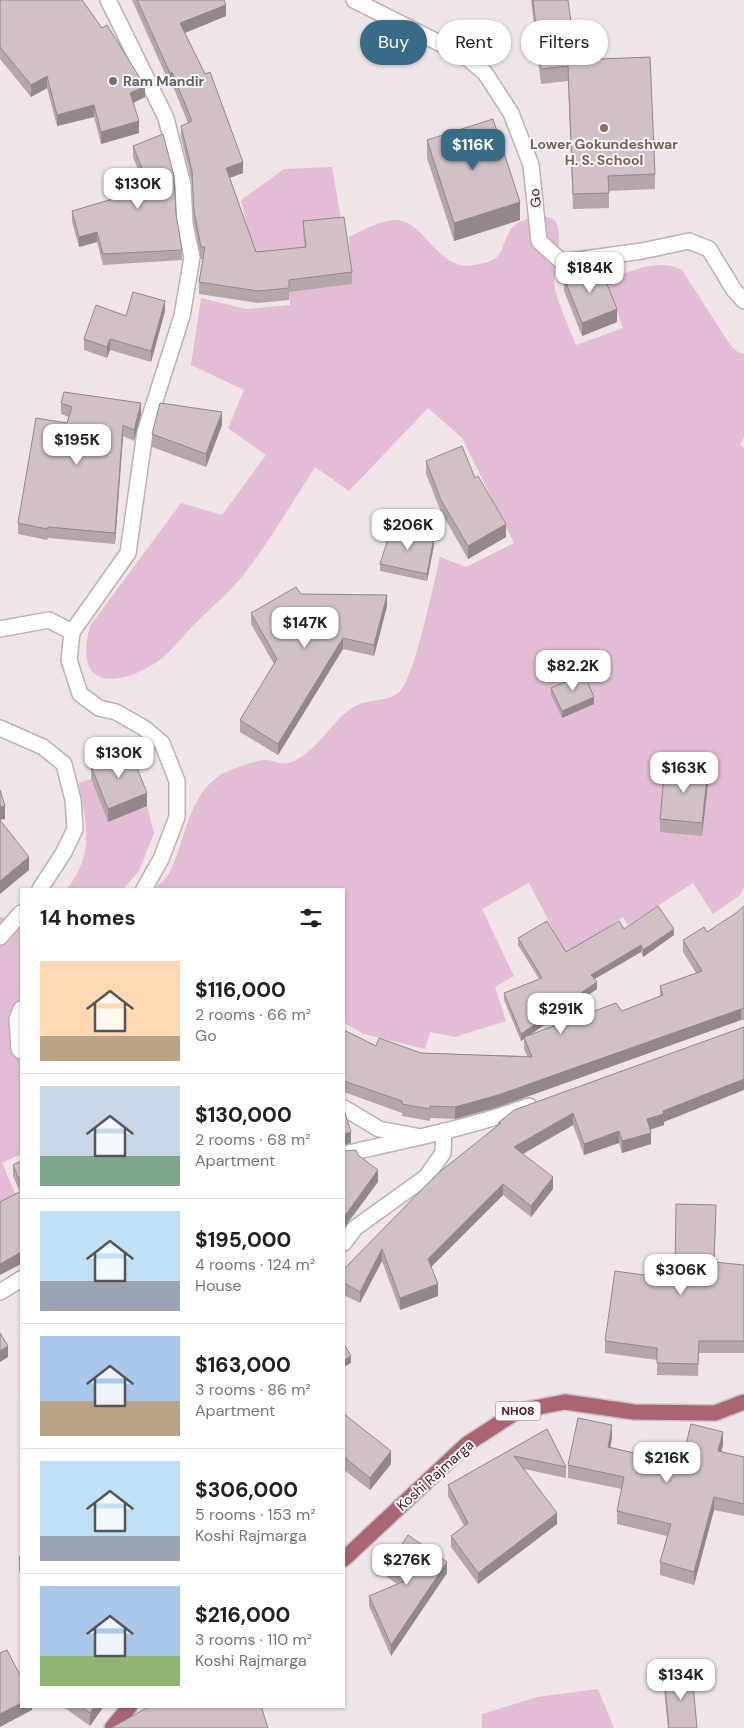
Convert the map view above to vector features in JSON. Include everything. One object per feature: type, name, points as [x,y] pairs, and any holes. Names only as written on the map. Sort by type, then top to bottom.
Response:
[{"type":"main road","name":"Koshi Rajmarga","points":[[345,1558],[467,1444],[518,1411],[565,1402],[634,1412],[715,1413],[744,1402]]},
{"type":"main road","points":[[112,1728],[128,1708]]},
{"type":"street","points":[[108,0],[166,118],[183,185],[185,224],[192,257],[182,316],[145,432],[128,553],[72,632],[69,660],[80,694],[99,708],[116,712],[144,728],[162,743],[177,781],[177,817],[161,859],[145,888]]},
{"type":"street","name":"Go","points":[[354,0],[458,52],[485,73],[511,113],[531,165],[539,241],[562,262],[642,251],[690,241],[709,250],[734,290],[744,301]]},
{"type":"street","points":[[0,629],[49,620],[72,632]]},
{"type":"street","points":[[0,728],[43,747],[64,764],[73,800],[75,829],[64,852],[41,888]]},
{"type":"street","points":[[0,937],[20,914]]},
{"type":"street","points":[[20,1012],[17,1019],[20,1050]]},
{"type":"street","points":[[345,1154],[444,1131],[501,1116],[539,1103]]},
{"type":"street","points":[[345,1109],[379,1129],[421,1137]]},
{"type":"street","points":[[345,1242],[355,1228],[426,1177],[443,1153],[444,1131]]},
{"type":"street","points":[[0,1292],[20,1281]]},
{"type":"shaded area","points":[[332,167],[352,283],[349,237],[377,224],[395,220],[405,222],[414,227],[441,254],[451,261],[462,265],[474,265],[496,258],[511,229],[519,222],[542,216],[551,218],[558,226],[559,241],[554,286],[576,345],[623,328],[606,280],[644,267],[663,265],[673,266],[682,270],[731,346],[744,354],[744,437],[740,445],[744,448],[744,886],[740,895],[713,914],[693,883],[628,925],[623,917],[566,954],[529,883],[482,909],[514,976],[495,987],[506,1021],[455,1037],[430,1032],[425,1049],[364,1034],[345,1024],[345,888],[155,888],[170,872],[193,810],[206,787],[216,778],[247,764],[260,761],[269,760],[285,763],[294,761],[311,750],[337,721],[352,708],[390,697],[401,690],[418,648],[440,557],[466,567],[514,543],[462,438],[428,408],[349,491],[315,467],[266,544],[242,577],[162,658],[141,671],[113,679],[101,677],[93,672],[87,662],[86,646],[90,626],[181,503],[222,515],[266,455],[228,428],[244,390],[191,365],[201,298],[246,309],[290,305],[285,255],[254,254],[241,200],[284,169]]},
{"type":"shaded area","points":[[91,779],[108,822],[147,806],[154,833],[139,871],[124,888],[68,888],[82,863],[85,850],[86,825],[79,783]]},
{"type":"shaded area","points":[[0,917],[20,921],[20,1154],[2,1163],[16,1195],[0,1205]]},
{"type":"shaded area","points":[[598,1689],[614,1728],[482,1728],[482,1714],[537,1697]]},
{"type":"building","points":[[0,0],[82,0],[102,28],[107,25],[145,86],[130,93],[139,121],[101,132],[94,105],[57,115],[47,76],[31,85],[0,47]]},
{"type":"building","points":[[137,0],[224,0],[226,5],[180,23],[205,74],[210,72],[243,162],[226,168],[256,252],[306,247],[303,221],[344,217],[352,272],[289,280],[289,288],[258,291],[199,282],[205,247],[201,247],[194,211],[192,171],[181,126],[192,121],[172,72],[170,73]]},
{"type":"building","points":[[533,0],[568,0],[571,20],[535,20]]},
{"type":"building","points":[[650,57],[655,174],[608,176],[609,193],[573,194],[568,66],[541,69],[541,65],[608,65],[608,59]]},
{"type":"building","points":[[493,119],[520,202],[454,223],[427,140]]},
{"type":"building","points":[[163,134],[174,176],[176,214],[182,250],[103,254],[97,232],[79,237],[72,211],[150,188],[133,146]]},
{"type":"building","points":[[599,264],[617,309],[582,323],[564,278]]},
{"type":"building","points":[[133,292],[165,301],[151,351],[110,339],[107,347],[84,339],[96,305],[126,316]]},
{"type":"building","points":[[64,392],[141,403],[134,430],[123,425],[115,533],[48,527],[47,529],[18,523],[36,418],[67,423],[72,407],[61,403]]},
{"type":"building","points":[[160,403],[222,412],[206,454],[152,434]]},
{"type":"building","points":[[462,446],[475,478],[478,476],[506,524],[468,546],[441,500],[426,461]]},
{"type":"building","points":[[392,526],[434,538],[427,574],[380,564]]},
{"type":"building","points":[[296,587],[301,594],[387,595],[374,645],[343,638],[278,744],[240,720],[277,659],[251,613]]},
{"type":"building","points":[[584,674],[594,697],[562,711],[551,688]]},
{"type":"building","points":[[130,750],[147,793],[108,809],[91,766]]},
{"type":"building","points":[[665,766],[708,770],[702,823],[660,819]]},
{"type":"building","points":[[0,790],[5,806],[0,807]]},
{"type":"building","points":[[0,820],[29,857],[0,881]]},
{"type":"building","points":[[658,906],[674,929],[643,950],[641,945],[591,975],[597,982],[521,1034],[504,993],[542,978],[518,938],[547,921],[566,952],[619,921],[624,929]]},
{"type":"building","points":[[744,906],[744,1008],[498,1095],[455,1107],[430,1106],[430,1109],[402,1104],[402,1101],[345,1081],[345,1030],[376,1046],[379,1038],[421,1053],[532,1057],[524,1037],[616,1003],[622,1011],[663,995],[660,986],[702,971],[683,940],[704,927],[707,932]]},
{"type":"building","points":[[744,1027],[744,1079],[663,1111],[664,1114],[647,1119],[651,1133],[622,1141],[619,1131],[584,1144],[573,1113],[514,1147],[553,1177],[531,1206],[503,1184],[428,1259],[438,1284],[400,1298],[382,1249],[360,1292],[345,1284],[345,1268],[437,1174],[501,1123],[498,1123],[514,1110]]},
{"type":"building","points":[[345,1113],[351,1132],[345,1134]]},
{"type":"building","points":[[356,1150],[358,1155],[378,1170],[345,1216],[345,1151]]},
{"type":"building","points":[[20,1162],[20,1182],[13,1165]]},
{"type":"building","points":[[20,1192],[20,1253],[0,1264],[0,1202]]},
{"type":"building","points":[[676,1204],[716,1205],[714,1262],[744,1265],[744,1341],[699,1341],[698,1364],[657,1363],[657,1348],[605,1341],[615,1271],[665,1278],[665,1271],[675,1272]]},
{"type":"building","points":[[0,1333],[8,1346],[0,1351]]},
{"type":"building","points":[[345,1346],[351,1356],[345,1359]]},
{"type":"building","points":[[345,1415],[391,1451],[370,1478],[345,1458]]},
{"type":"building","points":[[578,1418],[612,1425],[608,1447],[681,1464],[691,1424],[723,1432],[718,1451],[744,1457],[744,1504],[714,1497],[694,1572],[660,1562],[671,1524],[617,1511],[624,1477],[568,1465]]},
{"type":"building","points":[[547,1429],[566,1467],[514,1456],[557,1513],[478,1573],[451,1536],[468,1523],[448,1485]]},
{"type":"building","points":[[408,1535],[447,1562],[391,1645],[369,1596],[407,1580],[387,1567]]},
{"type":"building","points":[[7,1650],[20,1675],[20,1704],[0,1714],[0,1653]]},
{"type":"building","points":[[692,1674],[697,1728],[669,1728],[664,1676]]},
{"type":"building","points":[[84,1708],[94,1708],[90,1713]]},
{"type":"building","points":[[146,1708],[262,1708],[268,1728],[111,1728]]},
{"type":"place","name":"Ram Mandir","points":[[113,81]]},
{"type":"place","name":"Lower Gokundeshwar H. S. School","points":[[604,128]]}]
